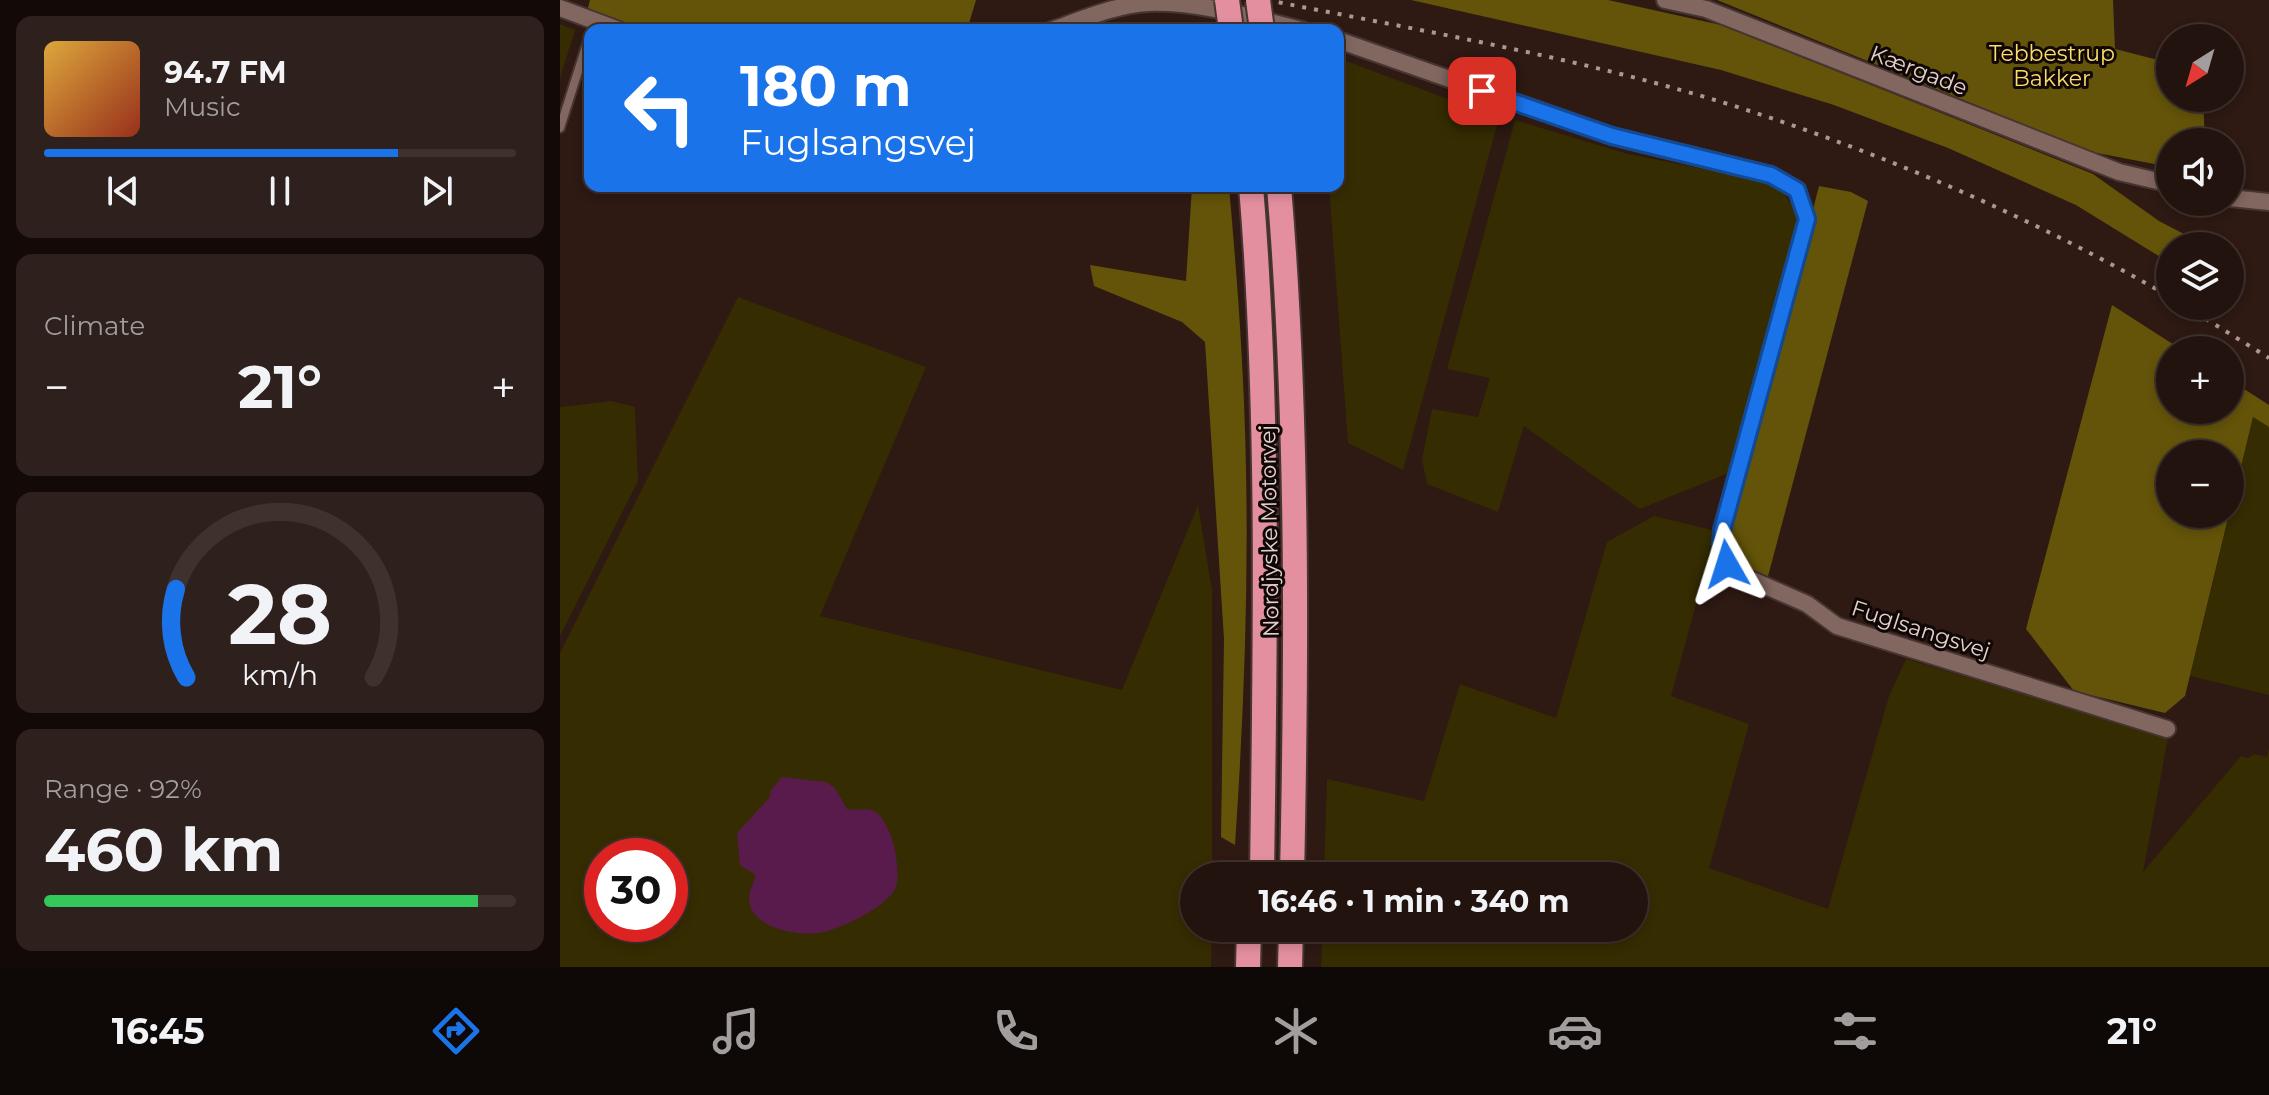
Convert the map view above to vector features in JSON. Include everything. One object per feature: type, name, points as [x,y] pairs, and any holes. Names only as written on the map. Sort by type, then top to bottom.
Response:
[{"type":"highway","points":[[1227,0],[1230,24]]},
{"type":"highway","points":[[1258,0],[1261,24]]},
{"type":"highway","name":"Nordjyske Motorvej","points":[[1251,192],[1262,330],[1266,606],[1262,862]]},
{"type":"highway","name":"Nordjyske Motorvej","points":[[1280,192],[1294,425],[1296,697],[1292,862]]},
{"type":"highway","points":[[1253,862],[1266,606]]},
{"type":"highway","points":[[1248,967],[1249,942]]},
{"type":"highway","points":[[1260,967],[1261,942]]},
{"type":"highway","points":[[1290,967],[1291,942]]},
{"type":"street","name":"Kærgade","points":[[1665,0],[1699,4],[2119,172],[2156,181]]},
{"type":"street","points":[[1069,24],[1111,9],[1147,3],[1190,4],[1276,24]]},
{"type":"street","points":[[560,8],[584,24]]},
{"type":"street","name":"Fuglsangsvej","points":[[1344,42],[1612,136],[1771,175],[1797,190],[1807,219],[1722,530],[1721,548],[1727,564],[1743,576],[1807,604],[1837,626],[2167,729]]},
{"type":"street","points":[[2244,199],[2269,202]]},
{"type":"lane","points":[[560,128],[584,54]]},
{"type":"shaded area","points":[[560,24],[575,30],[560,78]]},
{"type":"shaded area","points":[[1344,60],[1499,118],[1403,470],[1348,443],[1329,192],[1344,192]]},
{"type":"shaded area","points":[[1515,120],[1628,154],[1760,180],[1782,191],[1797,213],[1795,246],[1736,470],[1640,509],[1524,426],[1498,512],[1427,484],[1422,459],[1432,409],[1478,417],[1490,378],[1447,369]]},
{"type":"shaded area","points":[[738,297],[926,367],[820,616],[1122,690],[1198,505],[1212,590],[1212,862],[1180,862],[1180,942],[1212,942],[1211,967],[560,967],[560,653]]},
{"type":"shaded area","points":[[611,401],[635,407],[638,481],[560,636],[560,407]]},
{"type":"shaded area","points":[[2253,416],[2269,427],[2269,695],[2190,676],[2226,528],[2244,528],[2244,453]]},
{"type":"shaded area","points":[[1654,516],[1716,531],[1671,696],[1749,724],[1709,868],[1828,909],[1889,696],[1906,659],[2168,738],[2143,872],[2241,756],[2248,758],[2254,754],[2267,757],[2269,748],[2269,967],[1321,967],[1322,942],[1648,942],[1648,862],[1324,862],[1327,779],[1424,801],[1460,684],[1556,718],[1607,542]]},
{"type":"shaded area","points":[[782,777],[826,782],[835,788],[847,809],[871,810],[881,817],[894,844],[898,872],[896,887],[884,902],[850,922],[819,933],[787,931],[757,917],[749,898],[756,875],[740,865],[737,833],[770,797],[771,790]]},
{"type":"green space","points":[[590,0],[976,0],[969,24],[632,24],[587,12]]},
{"type":"green space","points":[[1411,0],[1608,0],[1721,25],[2093,174],[2159,221],[2180,232],[2156,232],[2156,254],[2076,205],[1948,148],[1834,105],[1721,70]]},
{"type":"green space","name":"Tebbestrup Bakker","points":[[1717,0],[2113,0],[2115,49],[2156,59],[2156,112],[2204,112],[2204,128],[2156,128],[2156,164],[2092,152]]},
{"type":"green space","points":[[1819,186],[1851,192],[1868,201],[1767,580],[1733,562],[1729,541]]},
{"type":"green space","points":[[1192,192],[1229,192],[1245,421],[1247,542],[1235,845],[1221,837],[1224,639],[1205,342],[1182,322],[1094,286],[1090,265],[1186,281]]},
{"type":"green space","points":[[2112,305],[2160,336],[2156,336],[2156,424],[2244,424],[2244,389],[2269,405],[2269,427],[2253,417],[2244,454],[2244,440],[2156,440],[2156,528],[2226,528],[2185,696],[2165,713],[2074,691],[2026,629]]},
{"type":"railway","points":[[1267,0],[1571,62],[1750,111],[1859,149],[1965,193],[2069,242],[2156,289]]},
{"type":"railway","points":[[2208,320],[2269,358]]},
{"type":"route","points":[[1482,91],[1612,136],[1771,175],[1797,190],[1807,219],[1722,530],[1721,548],[1727,564]]}]
